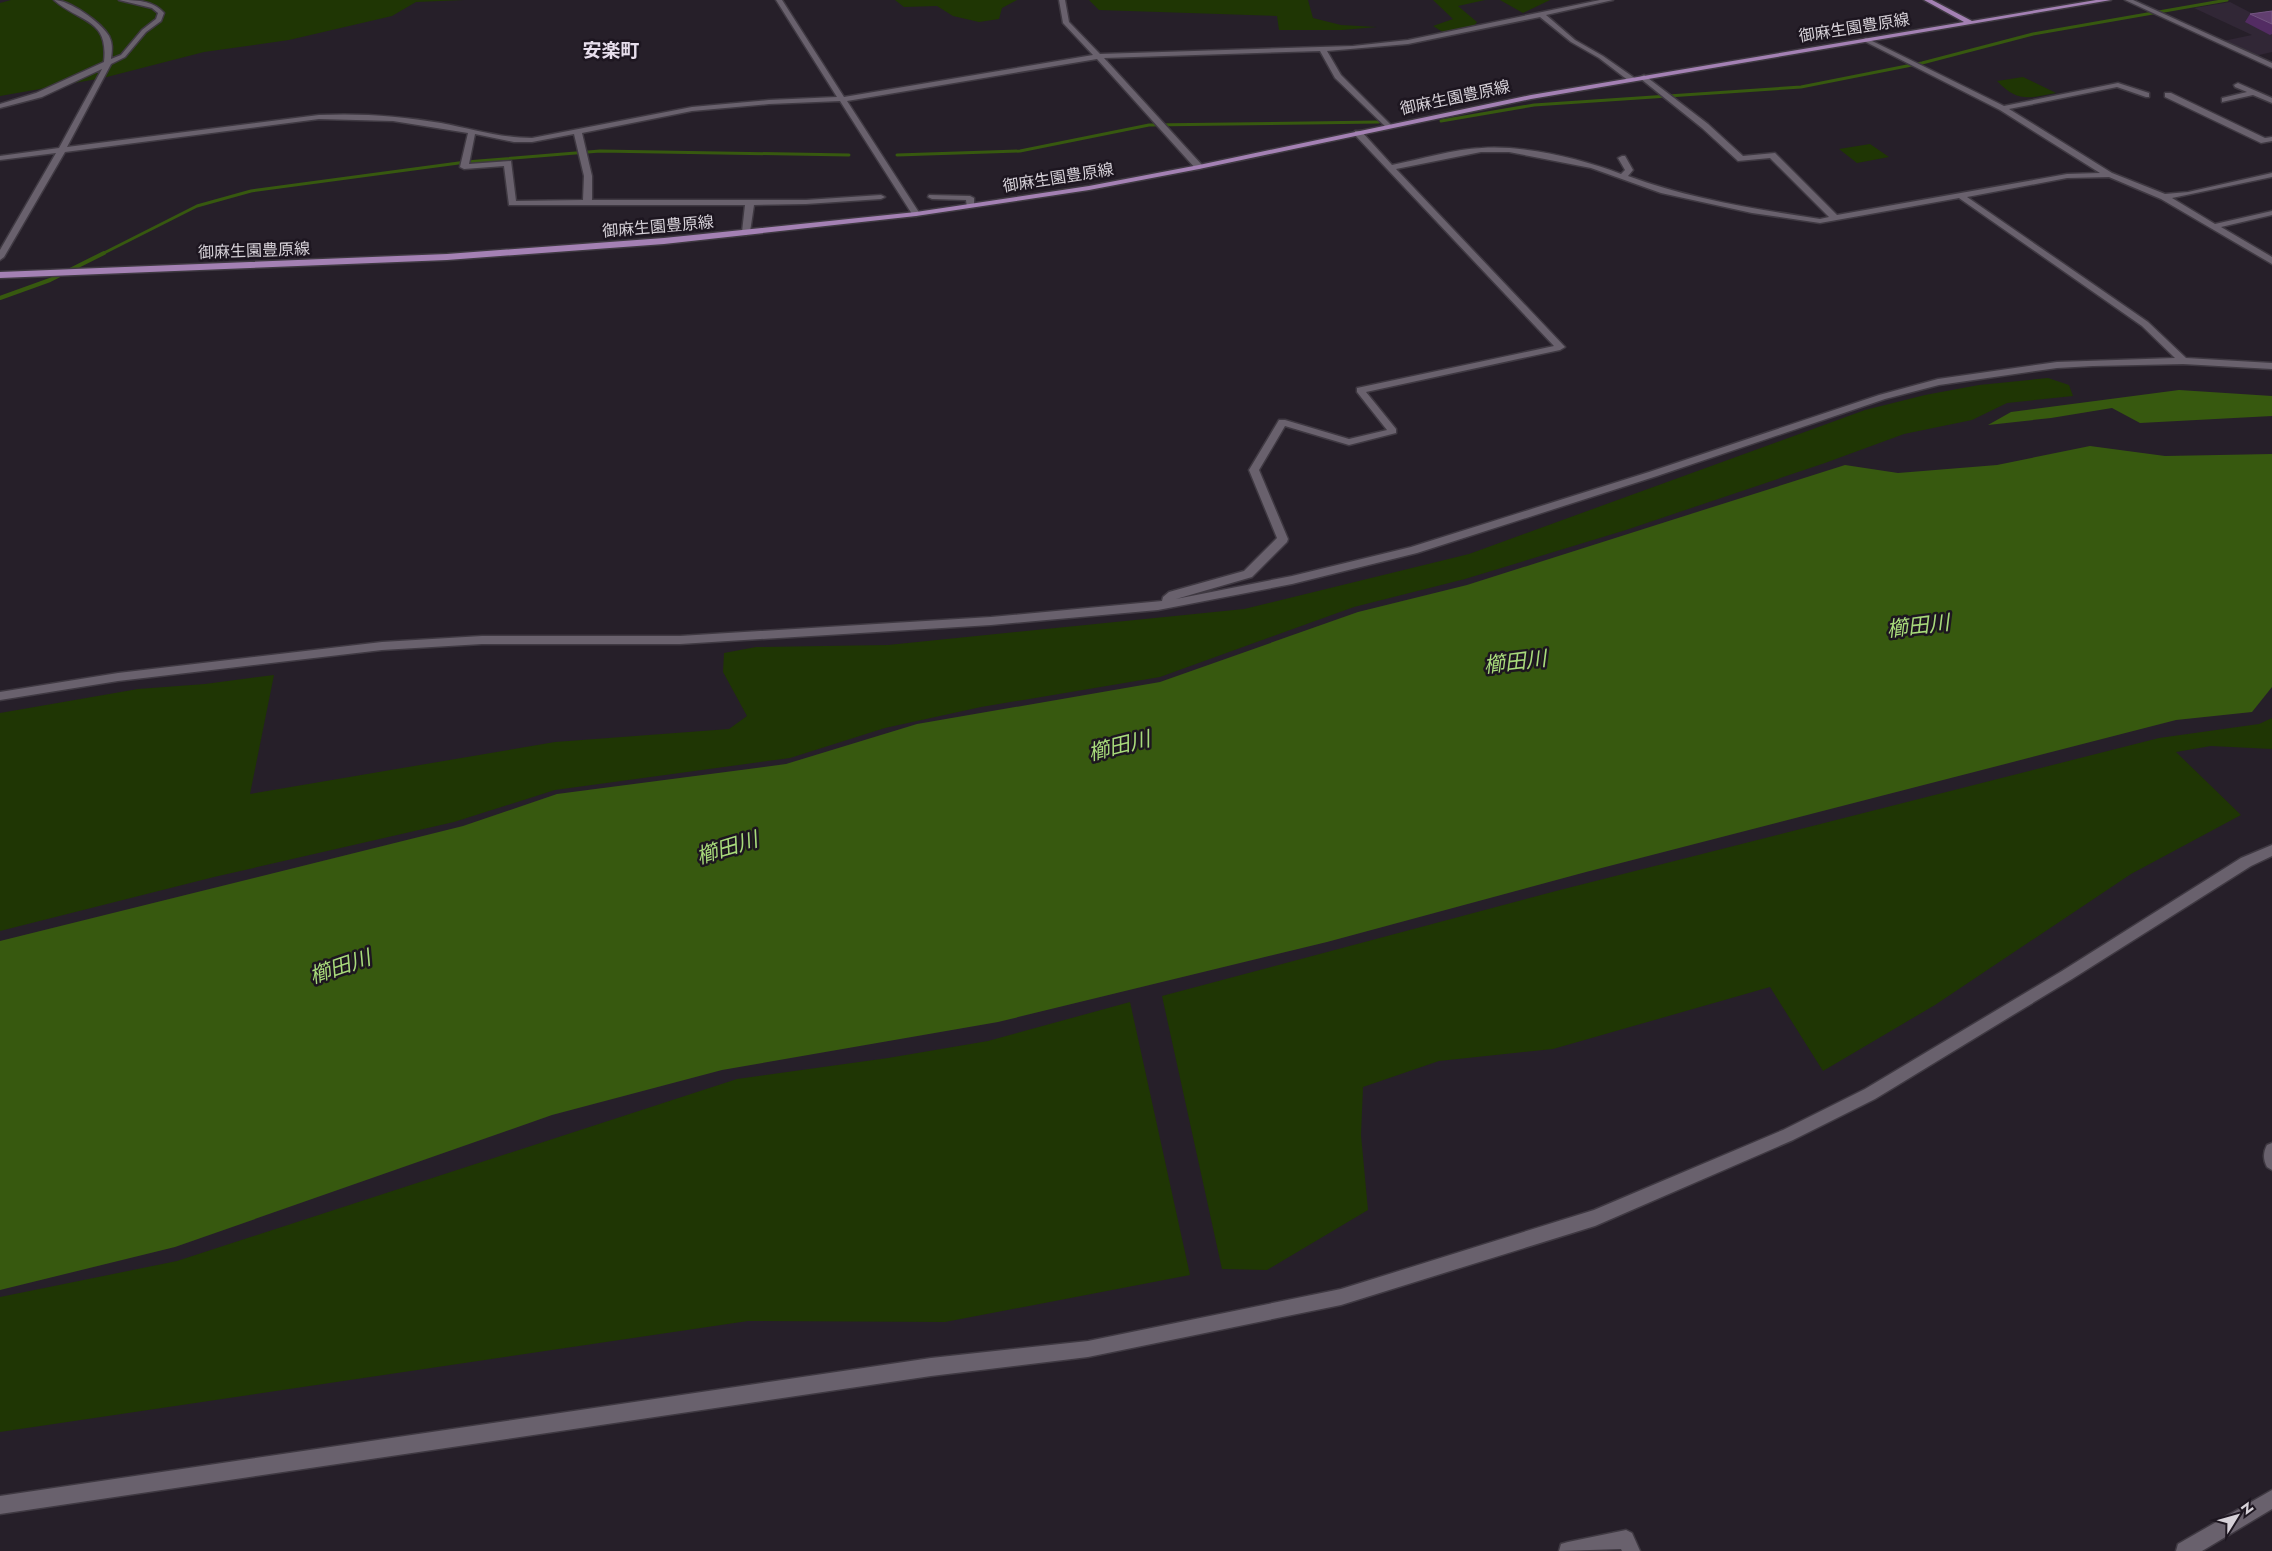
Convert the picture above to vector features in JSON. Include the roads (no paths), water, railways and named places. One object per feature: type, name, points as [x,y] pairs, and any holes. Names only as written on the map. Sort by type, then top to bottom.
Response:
[{"type":"main road","points":[[1927,0],[1971,23]]},
{"type":"main road","name":"御麻生園豊原線","points":[[0,275],[447,257],[746,232],[916,214],[1089,188],[1199,167],[1531,97],[2108,0]]},
{"type":"street","points":[[0,257],[62,150],[107,65],[109,46],[105,35],[95,23],[57,0]]},
{"type":"street","points":[[0,106],[38,95],[107,65],[123,56],[144,31],[159,20],[161,13],[154,6],[122,0]]},
{"type":"street","points":[[779,0],[916,214]]},
{"type":"street","points":[[1062,0],[1066,23],[1099,56],[1199,167]]},
{"type":"street","points":[[0,158],[334,116],[389,117],[524,140],[578,132],[710,106],[843,99],[1099,56],[1322,49],[1408,42],[1610,0]]},
{"type":"street","points":[[2128,0],[2272,66]]},
{"type":"street","points":[[1542,14],[1573,41],[1601,57],[1632,80]]},
{"type":"street","points":[[1866,40],[2003,108],[2109,176]]},
{"type":"street","points":[[1322,49],[1338,76],[1388,126]]},
{"type":"street","points":[[1644,77],[1705,126],[1741,159],[1772,156],[1794,175],[1836,219]]},
{"type":"street","points":[[2003,108],[2118,84],[2146,95]]},
{"type":"street","points":[[2238,85],[2272,101]]},
{"type":"street","points":[[2225,100],[2254,92]]},
{"type":"street","points":[[2168,95],[2264,141],[2272,139]]},
{"type":"street","points":[[472,131],[464,167],[508,163],[512,203],[806,202],[882,197]]},
{"type":"street","points":[[578,132],[589,175],[589,195],[586,203]]},
{"type":"street","points":[[1158,606],[1173,596],[1248,574],[1283,538],[1254,470],[1282,422],[1349,442],[1393,431],[1360,390],[1560,347],[1358,133]]},
{"type":"street","points":[[1392,167],[1498,149],[1593,166],[1661,191],[1752,211],[1813,221],[1836,219],[2067,176],[2109,176],[2123,179],[2164,197],[2271,260]]},
{"type":"street","points":[[1622,158],[1628,170],[1622,177]]},
{"type":"street","points":[[2164,197],[2188,194],[2272,175]]},
{"type":"street","points":[[932,196],[970,198],[970,206]]},
{"type":"street","points":[[1961,196],[2145,324],[2183,361]]},
{"type":"street","points":[[746,232],[750,201]]},
{"type":"street","points":[[2213,227],[2272,213]]},
{"type":"street","points":[[0,696],[118,677],[382,646],[482,640],[600,641],[700,638],[991,621],[1158,606],[1292,580],[1412,550],[1653,474],[1892,394],[1938,382],[2057,365],[2183,361],[2272,366]]},
{"type":"street","points":[[0,1505],[854,1378],[1088,1349],[1341,1298],[1595,1218],[1788,1135],[1870,1094],[2067,975],[2246,862],[2272,850]]},
{"type":"street","points":[[2272,1150],[2272,1162]]},
{"type":"street","points":[[2185,1551],[2272,1499]]},
{"type":"street","points":[[1568,1551],[1626,1539],[1631,1551]]},
{"type":"water","points":[[2179,390],[2272,396],[2272,416],[2140,423],[2112,408],[2051,418],[1988,425],[2011,412]]},
{"type":"water","name":"櫛田川","points":[[2090,446],[2165,456],[2272,454],[2272,687],[2252,712],[2176,720],[1586,872],[1327,942],[998,1022],[722,1070],[552,1115],[175,1247],[0,1290],[0,941],[463,826],[557,794],[786,764],[917,724],[1160,682],[1358,612],[1467,585],[1845,465],[1898,473],[1997,465]]},
{"type":"waterway","points":[[1441,121],[1534,105],[1801,87],[1922,63],[2033,34],[2227,0]]},
{"type":"waterway","points":[[897,155],[1020,151],[1149,125],[1379,122]]},
{"type":"waterway","points":[[102,254],[197,206],[251,191],[466,162],[600,151],[849,155]]},
{"type":"waterway","points":[[0,298],[50,280],[102,254]]},
{"type":"district","name":"安楽町","points":[[611,50]]}]
